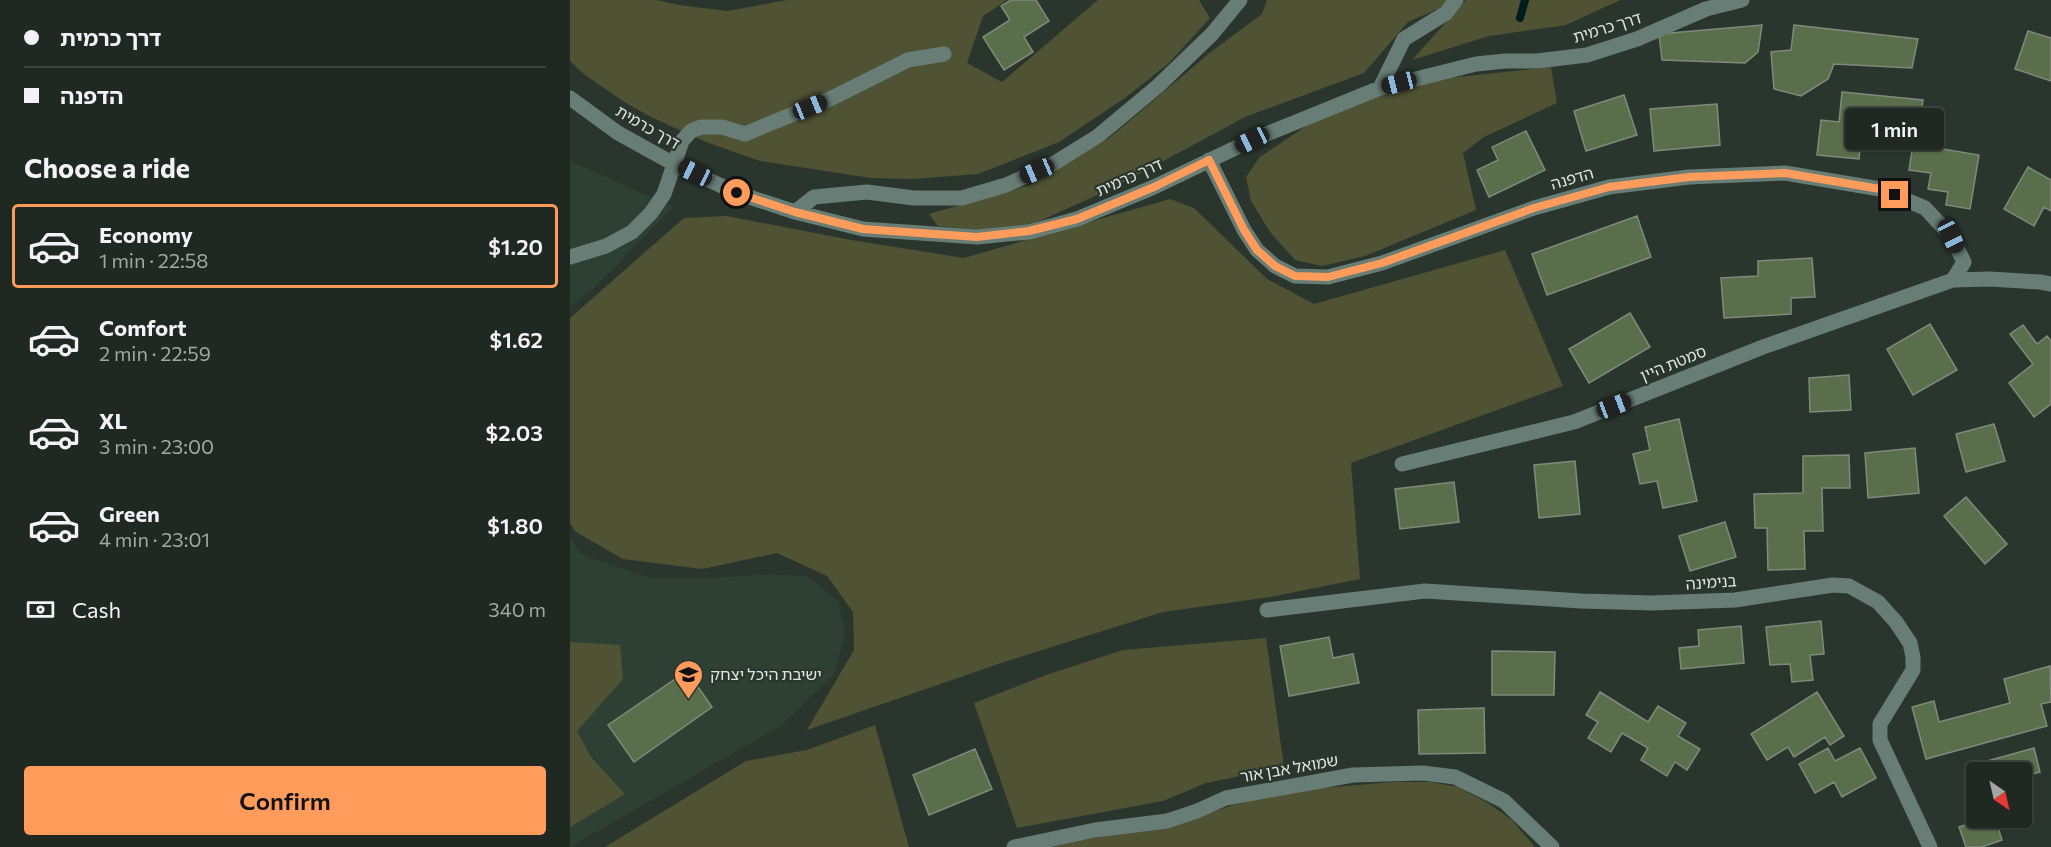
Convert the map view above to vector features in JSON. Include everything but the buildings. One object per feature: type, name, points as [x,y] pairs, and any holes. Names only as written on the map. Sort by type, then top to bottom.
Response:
[{"type":"street","points":[[795,212],[813,197],[843,194],[867,192],[915,198],[962,198],[1006,185],[1053,164],[1098,136],[1158,86],[1212,34],[1240,0]]},
{"type":"street","points":[[1380,88],[1404,39],[1446,13],[1456,0]]},
{"type":"street","name":"דרך כרמית","points":[[570,98],[618,133],[674,164],[737,193],[795,212],[863,229],[977,237],[1029,231],[1077,219],[1154,187],[1252,140],[1380,88],[1476,64],[1537,61],[1587,55],[1637,39],[1711,4],[1743,0]]},
{"type":"street","points":[[570,257],[606,246],[632,232],[651,213],[664,194],[682,141],[691,131],[701,126],[722,127],[745,134],[832,98],[908,60],[945,54]]},
{"type":"street","name":"הדפנה","points":[[1209,160],[1244,230],[1257,250],[1275,266],[1295,276],[1328,277],[1382,263],[1534,208],[1609,187],[1689,177],[1785,173],[1880,189],[1925,208],[1951,236],[1964,262],[1953,280]]},
{"type":"street","name":"סמטת היין","points":[[1402,464],[1574,422],[1763,347],[1953,280],[1990,279],[2051,284]]},
{"type":"street","name":"בנימינה","points":[[1267,610],[1425,591],[1652,603],[1735,600],[1833,585],[1850,586],[1878,602],[1896,621],[1910,643],[1913,657],[1912,669],[1880,724],[1880,740],[1930,847]]},
{"type":"street","name":"שמואל אבן אור","points":[[1014,847],[1095,830],[1167,820],[1197,812],[1226,798],[1353,775],[1424,773],[1455,777],[1504,801],[1552,847]]},
{"type":"shaded area","points":[[570,0],[656,0],[728,11],[787,0],[1007,0],[983,16],[967,63],[1002,82],[1098,0],[1199,0],[1210,18],[1169,63],[1125,98],[1059,142],[978,174],[913,179],[871,178],[760,161],[706,142],[626,103],[585,75],[570,61]]},
{"type":"shaded area","points":[[1267,0],[1452,0],[1451,3],[1408,22],[1364,73],[1245,117],[1115,187],[1013,233],[938,226],[929,214],[1030,185],[1108,139],[1212,51],[1262,14]]},
{"type":"shaded area","points":[[1466,0],[1620,0],[1566,25],[1489,36],[1412,60]]},
{"type":"shaded area","points":[[1551,67],[1557,103],[1484,137],[1463,153],[1476,210],[1365,256],[1322,266],[1295,260],[1270,232],[1251,201],[1246,177],[1260,157],[1312,122],[1402,83]]},
{"type":"shaded area","points":[[570,161],[673,207],[591,291],[570,306]]},
{"type":"shaded area","points":[[1170,199],[1194,208],[1267,279],[1314,304],[1505,250],[1563,386],[1351,463],[1360,579],[1270,597],[1163,612],[1007,661],[807,730],[854,650],[853,612],[827,576],[777,553],[702,569],[623,559],[576,532],[570,523],[570,318],[684,218],[727,216],[851,240],[964,258]]},
{"type":"shaded area","name":"ישיבת היכל יצחק","points":[[570,539],[583,555],[651,578],[807,576],[838,601],[845,633],[834,674],[782,725],[570,847]]},
{"type":"shaded area","points":[[1266,638],[1284,767],[1206,783],[1163,801],[1017,828],[974,703],[1046,675],[1123,650]]},
{"type":"shaded area","points":[[570,642],[620,645],[623,679],[577,731],[590,756],[625,794],[570,827]]},
{"type":"shaded area","points":[[875,725],[909,847],[605,847],[746,761],[807,750]]},
{"type":"shaded area","points":[[1394,782],[1430,782],[1458,787],[1488,803],[1512,820],[1535,847],[1044,847],[1187,821],[1233,805],[1297,790]]},
{"type":"waterway","points":[[1520,18],[1525,0]]},
{"type":"place","name":"ישיבת היכל יצחק","points":[[689,700]]},
{"type":"route","points":[[737,193],[795,212],[863,229],[977,237],[1029,231],[1077,219],[1154,187],[1209,160],[1244,230],[1257,250],[1275,266],[1295,276],[1328,277],[1382,263],[1534,208],[1609,187],[1689,177],[1785,173],[1880,189],[1895,195]]}]
